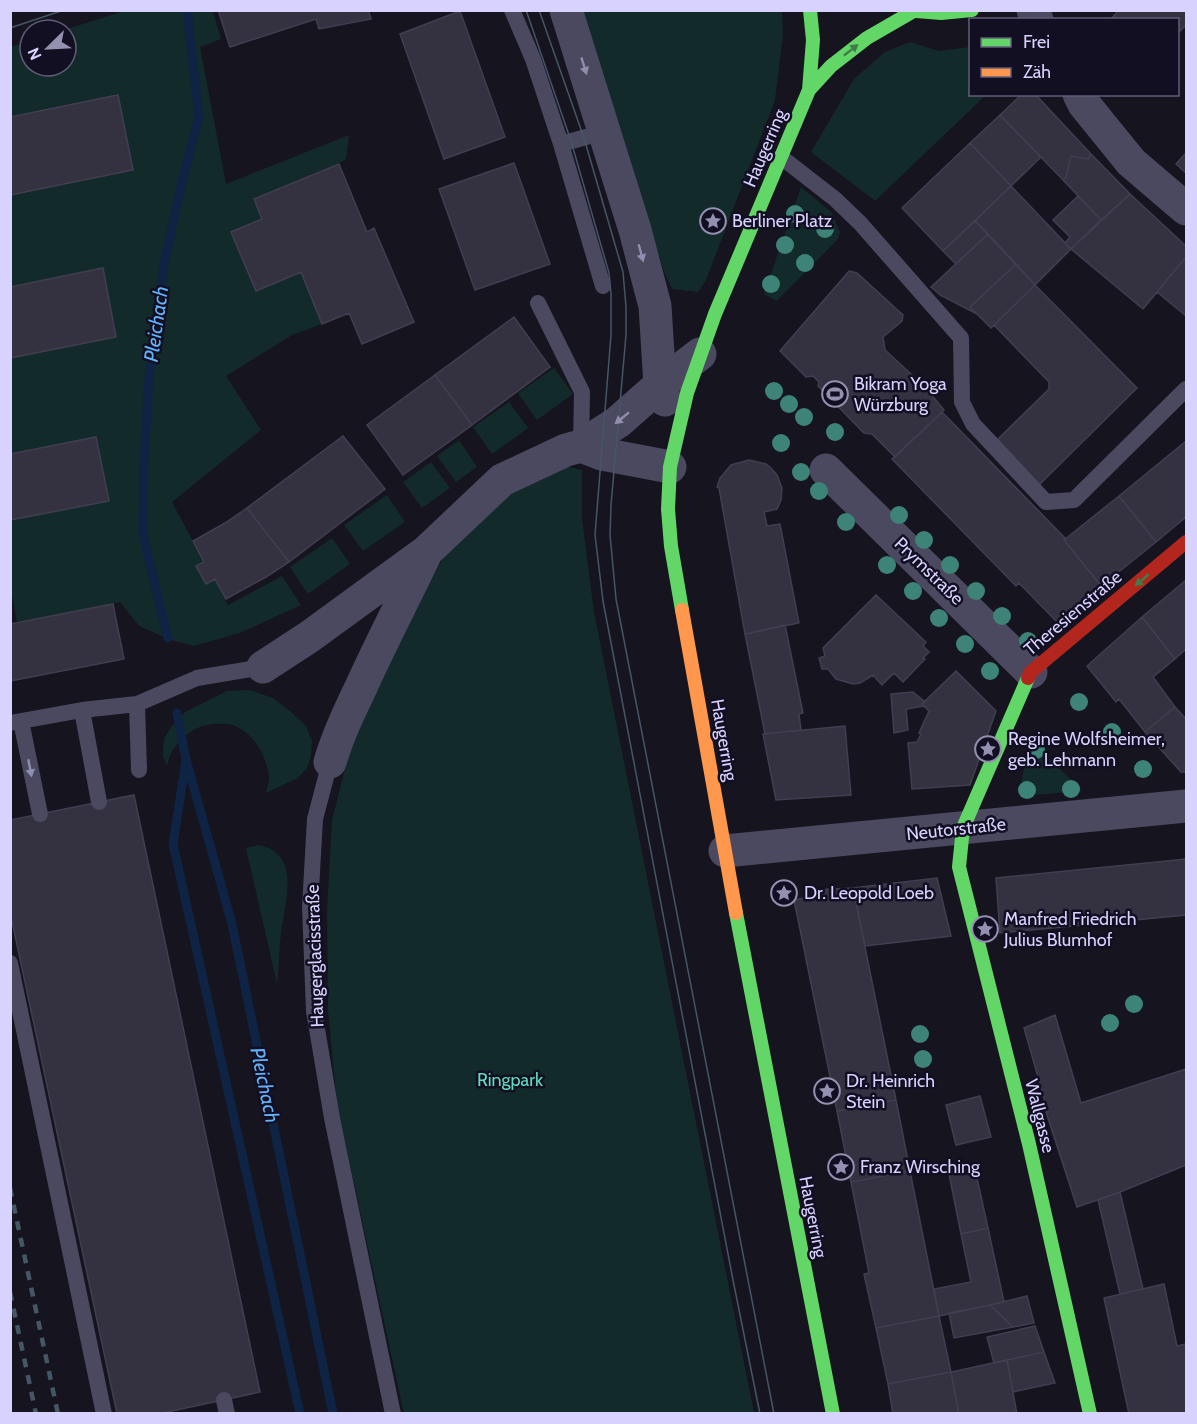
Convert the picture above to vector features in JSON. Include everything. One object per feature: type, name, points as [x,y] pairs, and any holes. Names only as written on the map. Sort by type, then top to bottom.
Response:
[{"type":"main road","name":"Haugerring","points":[[810,10],[813,37],[809,90],[700,354],[687,393],[670,467],[668,509],[671,546],[742,948],[833,1413]]},
{"type":"main road","points":[[908,11],[941,13],[972,10]]},
{"type":"main road","name":"Haugerring","points":[[809,90],[831,66],[867,38],[908,11]]},
{"type":"main road","name":"Theresienstraße","points":[[963,828],[1031,672],[1186,542]]},
{"type":"main road","name":"Wallgasse","points":[[963,828],[959,867],[1029,1144],[1090,1413]]},
{"type":"street","points":[[566,10],[635,230],[655,306],[660,385],[677,434]]},
{"type":"street","points":[[1080,96],[1131,162],[1186,209]]},
{"type":"street","points":[[660,385],[700,354]]},
{"type":"street","name":"Haugerglacisstraße","points":[[263,667],[309,637],[427,551],[502,480],[566,450],[581,446],[618,422],[660,385]]},
{"type":"street","points":[[581,446],[602,454],[670,467]]},
{"type":"street","name":"Prymstraße","points":[[826,470],[1031,672]]},
{"type":"street","name":"Haugerglacisstraße","points":[[330,762],[339,734],[427,551]]},
{"type":"street","name":"Neutorstraße","points":[[725,851],[1186,806]]},
{"type":"lane","points":[[512,10],[533,59],[603,286]]},
{"type":"lane","points":[[561,144],[604,132]]},
{"type":"lane","points":[[781,158],[835,199],[860,223],[961,338],[962,402],[973,424],[1046,502],[1074,500],[1186,389]]},
{"type":"lane","points":[[538,303],[582,392],[581,446]]},
{"type":"lane","name":"Haugerglacisstraße","points":[[16,722],[82,710],[137,704],[197,678],[263,667]]},
{"type":"lane","points":[[137,704],[139,770]]},
{"type":"lane","points":[[82,710],[99,802]]},
{"type":"lane","points":[[16,722],[40,814]]},
{"type":"lane","name":"Haugerglacisstraße","points":[[330,762],[315,819],[310,907],[314,1011],[332,1118],[393,1413]]},
{"type":"lane","points":[[10,963],[104,1413]]},
{"type":"green space","points":[[124,11],[213,11],[221,39],[200,47],[226,184],[349,135],[346,160],[254,199],[262,219],[231,232],[256,291],[301,272],[322,324],[292,335],[226,376],[261,430],[172,502],[204,562],[196,566],[206,583],[215,579],[228,605],[282,576],[301,605],[240,633],[194,646],[171,640],[139,626],[120,602],[17,623],[11,590],[11,520],[109,500],[96,437],[11,454],[11,358],[116,337],[102,269],[11,287],[11,195],[133,170],[117,95],[11,117],[10,47],[18,45],[18,78],[78,78],[78,26]]},
{"type":"green space","points":[[577,11],[782,11],[783,35],[775,100],[706,280],[698,292],[672,289],[663,269],[622,133]]},
{"type":"green space","points":[[910,42],[939,51],[969,47],[969,96],[985,96],[874,200],[811,152],[854,79],[885,52]]},
{"type":"green space","points":[[801,187],[831,212],[840,232],[838,239],[777,301],[764,294]]},
{"type":"green space","points":[[554,368],[573,394],[537,420],[518,393]]},
{"type":"green space","points":[[509,402],[528,428],[492,454],[473,427]]},
{"type":"green space","points":[[459,440],[477,467],[456,482],[437,456]]},
{"type":"green space","points":[[431,462],[450,488],[422,508],[403,482]]},
{"type":"green space","name":"Ringpark","points":[[565,466],[582,470],[582,519],[594,612],[754,1413],[404,1414],[337,1104],[328,1011],[327,911],[332,820],[353,737],[406,626],[450,545],[507,496]]},
{"type":"green space","points":[[387,495],[405,522],[363,551],[344,525]]},
{"type":"green space","points":[[332,538],[350,564],[308,594],[290,567]]},
{"type":"green space","points":[[250,690],[273,698],[306,726],[312,741],[311,756],[307,768],[298,778],[266,793],[269,775],[262,753],[248,734],[227,724],[212,724],[189,733],[177,744],[167,766],[163,756],[164,739],[171,727],[185,712],[227,691]]},
{"type":"green space","points":[[1035,744],[1082,791],[1034,795],[1027,792],[1023,787],[1023,774]]},
{"type":"green space","points":[[258,845],[272,850],[281,857],[288,880],[280,938],[277,984],[246,848]]},
{"type":"building","points":[[218,10],[368,10],[371,19],[319,29],[316,19],[230,47]]},
{"type":"building","points":[[1119,10],[1186,10],[1186,25],[1179,32],[1179,18],[1112,18]]},
{"type":"building","points":[[460,11],[505,137],[444,159],[400,34]]},
{"type":"building","points":[[118,95],[133,170],[10,195],[10,117]]},
{"type":"building","points":[[1020,96],[1037,96],[1091,154],[1088,159],[1071,156],[1066,177],[1063,180],[1000,115]]},
{"type":"building","points":[[1000,115],[1041,157],[1011,186],[970,143]]},
{"type":"building","points":[[970,143],[1011,186],[943,251],[902,208]]},
{"type":"building","points":[[1186,153],[1186,173],[1176,164]]},
{"type":"building","points":[[1091,154],[1130,194],[1101,220],[1063,180],[1066,177],[1071,156],[1088,159]]},
{"type":"building","points":[[514,163],[550,264],[475,290],[439,189]]},
{"type":"building","points":[[339,164],[367,232],[374,228],[414,322],[362,344],[349,313],[322,324],[301,272],[256,291],[231,232],[262,219],[254,199]]},
{"type":"building","points":[[1011,186],[1071,249],[1035,285],[975,221]]},
{"type":"building","points":[[1130,194],[1186,246],[1186,257],[1143,309],[1071,249]]},
{"type":"building","points":[[1078,196],[1101,220],[1071,249],[1065,243],[1070,237],[1053,220]]},
{"type":"building","points":[[975,221],[988,234],[956,264],[943,251]]},
{"type":"building","points":[[988,234],[1016,264],[970,307],[977,314],[940,295],[931,287]]},
{"type":"building","points":[[1186,257],[1186,316],[1157,292]]},
{"type":"building","points":[[1016,264],[1035,285],[991,328],[970,307]]},
{"type":"building","points":[[103,268],[116,337],[10,358],[10,287]]},
{"type":"building","points":[[849,271],[857,273],[903,315],[902,321],[883,337],[885,350],[924,386],[944,410],[895,457],[872,434],[864,433],[818,386],[819,382],[813,376],[806,377],[780,351]]},
{"type":"building","points":[[1035,285],[1137,388],[1039,485],[996,441],[1049,389],[1049,382],[994,325]]},
{"type":"building","points":[[514,317],[550,367],[472,425],[435,375]]},
{"type":"building","points":[[435,375],[472,425],[403,475],[367,425]]},
{"type":"building","points":[[942,412],[1066,539],[1064,540],[1101,586],[1057,622],[1019,583],[1016,586],[892,459]]},
{"type":"building","points":[[343,436],[385,489],[289,562],[247,508]]},
{"type":"building","points":[[96,437],[109,501],[10,520],[10,454]]},
{"type":"building","points":[[1186,441],[1186,517],[1156,542],[1119,496]]},
{"type":"building","points":[[749,460],[766,464],[771,468],[777,475],[782,488],[781,500],[777,509],[764,512],[767,526],[780,524],[799,623],[745,634],[717,487],[720,478],[731,465]]},
{"type":"building","points":[[1119,496],[1156,542],[1101,586],[1064,540]]},
{"type":"building","points":[[247,508],[289,562],[226,599],[215,579],[206,584],[196,566],[204,562],[193,541]]},
{"type":"building","points":[[1186,580],[1186,649],[1175,659],[1142,617]]},
{"type":"building","points":[[876,595],[926,642],[923,646],[929,652],[903,682],[894,673],[882,685],[873,675],[860,683],[853,684],[836,679],[828,669],[822,669],[819,658],[825,656],[823,648]]},
{"type":"building","points":[[113,604],[124,659],[10,681],[10,624]]},
{"type":"building","points":[[1142,617],[1175,659],[1153,677],[1175,707],[1145,732],[1119,699],[1116,702],[1087,666]]},
{"type":"building","points":[[785,625],[803,713],[799,714],[801,730],[765,734],[745,634]]},
{"type":"building","points":[[956,671],[996,711],[970,785],[912,789],[908,743],[917,742],[921,734],[919,733],[929,711],[922,704]]},
{"type":"building","points":[[913,692],[925,702],[922,704],[924,706],[906,709],[908,730],[894,733],[891,694]]},
{"type":"building","points":[[1175,707],[1186,719],[1186,772],[1181,772],[1145,732]]},
{"type":"building","points":[[845,726],[851,795],[776,800],[763,734]]},
{"type":"building","points":[[134,795],[260,1392],[158,1414],[117,1414],[10,912],[10,820]]},
{"type":"building","points":[[1186,859],[1186,915],[1000,933],[996,878]]},
{"type":"building","points":[[937,878],[951,936],[865,946],[853,888]]},
{"type":"building","points":[[853,888],[896,1100],[837,1111],[794,900],[814,896],[814,890]]},
{"type":"building","points":[[1055,1015],[1081,1103],[1186,1069],[1186,1165],[1077,1207],[1046,1112],[1048,1112],[1024,1028]]},
{"type":"building","points":[[980,1096],[991,1137],[956,1145],[946,1105]]},
{"type":"building","points":[[896,1100],[910,1171],[851,1182],[837,1111]]},
{"type":"building","points":[[975,1169],[988,1228],[961,1234],[949,1174]]},
{"type":"building","points":[[910,1171],[939,1316],[876,1328],[864,1274],[869,1273],[851,1182]]},
{"type":"building","points":[[1120,1192],[1143,1289],[1120,1294],[1098,1200]]},
{"type":"building","points":[[988,1228],[1004,1302],[939,1316],[934,1289],[971,1282],[961,1234]]},
{"type":"building","points":[[1164,1284],[1177,1346],[1186,1344],[1186,1414],[1129,1414],[1104,1298]]},
{"type":"building","points":[[1027,1296],[1034,1323],[1013,1327],[990,1305]]},
{"type":"building","points":[[990,1305],[1013,1327],[954,1338],[949,1313]]},
{"type":"building","points":[[939,1316],[951,1372],[888,1384],[876,1328]]},
{"type":"building","points":[[1035,1326],[1044,1352],[994,1363],[987,1337]]},
{"type":"building","points":[[1044,1352],[1055,1383],[1013,1392],[1007,1360]]},
{"type":"building","points":[[1007,1360],[1017,1414],[959,1414],[951,1372]]},
{"type":"building","points":[[951,1372],[959,1414],[893,1414],[888,1384]]},
{"type":"waterway","name":"Pleichach","points":[[168,638],[143,535],[144,461],[149,377],[164,264],[199,117],[187,10]]},
{"type":"waterway","name":"Pleichach","points":[[177,713],[186,760],[173,844],[300,1414]]},
{"type":"waterway","name":"Pleichach","points":[[187,763],[232,924],[333,1414]]},
{"type":"tram line","points":[[10,28],[64,10]]},
{"type":"tram line","points":[[526,10],[571,141],[609,273],[611,335],[595,535],[603,601],[760,1414]]},
{"type":"tram line","points":[[539,10],[584,138],[623,272],[626,335],[610,535],[616,599],[774,1414]]},
{"type":"railway","points":[[10,1188],[58,1414]]},
{"type":"railway","points":[[10,1292],[36,1414]]},
{"type":"traffic: fast","points":[[682,610],[671,546],[668,509],[670,467],[687,393],[715,314],[809,90],[813,40],[810,10]]},
{"type":"traffic: fast","points":[[904,10],[941,13],[972,10]]},
{"type":"traffic: fast","points":[[809,90],[831,66],[867,38],[912,12]]},
{"type":"traffic: fast","points":[[1028,678],[963,828],[959,867],[1029,1144],[1090,1414]]},
{"type":"traffic: fast","points":[[736,913],[833,1414]]},
{"type":"traffic: slow","points":[[682,610],[736,913]]},
{"type":"traffic: jam","points":[[1028,678],[1031,672],[1186,542]]},
{"type":"place","name":"Berliner Platz","points":[[713,221]]},
{"type":"place","name":"Bikram Yoga Würzburg","points":[[835,394]]},
{"type":"place","name":"Regine Wolfsheimer, geb. Lehmann","points":[[988,749]]},
{"type":"place","name":"Dr. Leopold Loeb","points":[[784,893]]},
{"type":"place","name":"Manfred Friedrich Julius Blumhof","points":[[985,929]]},
{"type":"place","name":"Dr. Heinrich Stein","points":[[827,1091]]},
{"type":"place","name":"Franz Wirsching","points":[[841,1167]]}]
